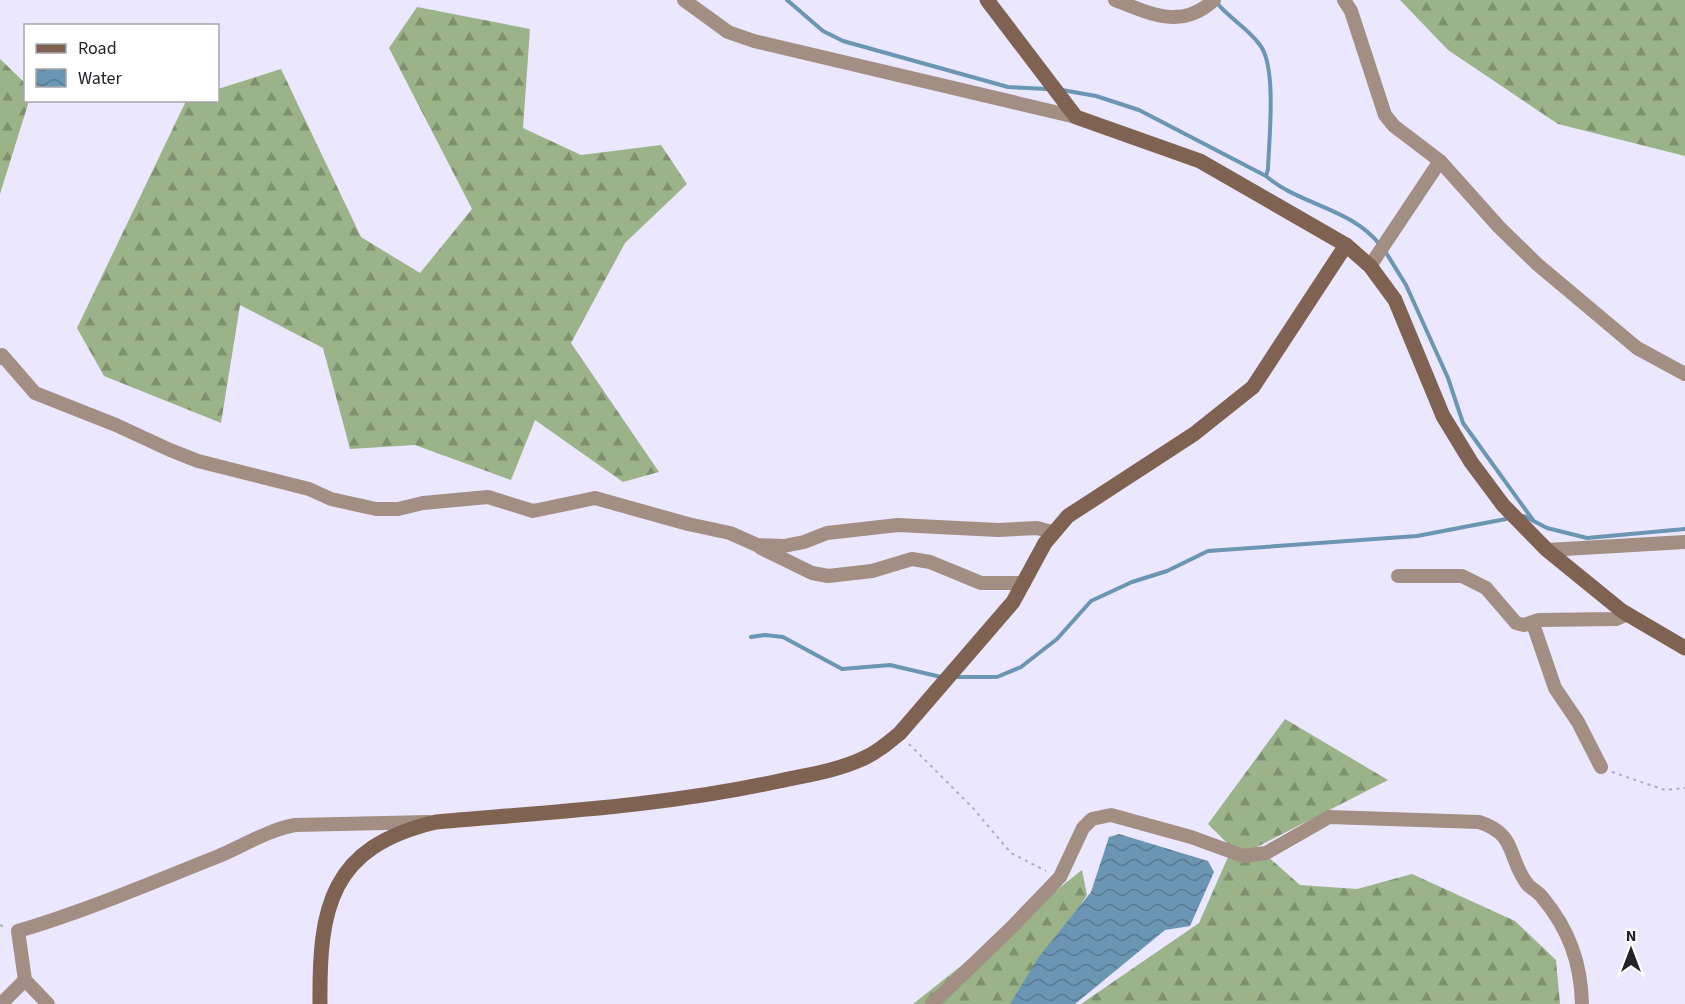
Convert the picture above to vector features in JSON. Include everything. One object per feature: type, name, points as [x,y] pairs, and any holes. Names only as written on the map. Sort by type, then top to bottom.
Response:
[{"type":"street","points":[[684,0],[697,5],[728,32],[754,41],[1076,117],[1200,161],[1373,261],[1395,300],[1443,416],[1471,462],[1521,526],[1547,550],[1628,614],[1685,648]]},
{"type":"street","points":[[987,0],[1076,117]]},
{"type":"street","points":[[1115,0],[1172,19],[1196,15],[1214,0]]},
{"type":"street","points":[[1344,0],[1351,10],[1385,115],[1394,126],[1440,161],[1499,227],[1537,264],[1637,348],[1685,374]]},
{"type":"street","points":[[1373,261],[1440,161]]},
{"type":"street","points":[[48,1004],[25,980],[18,931],[244,846],[275,829],[295,825],[436,822],[657,803],[726,792],[841,767],[863,759],[900,733],[1013,602],[1052,532],[1068,516],[1194,434],[1253,387],[1346,245]]},
{"type":"street","points":[[0,358],[2,355],[35,393],[45,398],[198,461],[309,489],[331,499],[388,510],[423,503],[488,497],[533,511],[595,498],[688,524],[730,533],[812,573],[828,576],[864,573],[912,559],[930,562],[981,583],[1024,583]]},
{"type":"street","points":[[757,545],[784,546],[804,542],[827,533],[898,525],[998,531],[1036,528],[1052,532]]},
{"type":"street","points":[[1547,550],[1685,542]]},
{"type":"street","points":[[1398,576],[1462,576],[1486,588],[1516,623],[1533,624],[1539,620],[1616,619],[1628,614]]},
{"type":"street","points":[[1533,624],[1555,688],[1578,722],[1601,767]]},
{"type":"street","points":[[932,1004],[1060,877],[1083,828],[1092,819],[1111,815],[1191,837],[1243,856],[1266,853],[1329,817],[1479,822],[1495,827],[1505,835],[1527,884],[1542,897],[1566,934],[1580,969],[1582,1004]]},
{"type":"street","points":[[320,1004],[320,945],[331,899],[339,883],[364,853],[379,841],[405,829],[436,822]]},
{"type":"street","points":[[1,1004],[25,980]]},
{"type":"path","points":[[900,733],[923,761],[972,807],[1011,853],[1060,877]]},
{"type":"path","points":[[1601,767],[1665,790],[1685,788]]},
{"type":"green space","points":[[1400,0],[1685,0],[1685,156],[1558,124],[1448,50]]},
{"type":"green space","points":[[417,7],[530,29],[523,128],[581,155],[661,145],[687,184],[625,243],[571,343],[659,472],[623,482],[535,420],[511,480],[415,445],[350,449],[323,348],[240,305],[221,423],[104,376],[77,328],[186,102],[219,102],[219,89],[281,69],[361,237],[420,273],[472,209],[389,48]]},
{"type":"green space","points":[[0,59],[24,82],[24,102],[29,102],[0,194]]},
{"type":"green space","points":[[1285,719],[1388,780],[1257,847],[1300,885],[1357,889],[1412,874],[1515,921],[1556,960],[1560,1004],[1081,1004],[1199,923],[1232,848],[1208,824]]},
{"type":"green space","points":[[1082,870],[1087,895],[1018,1004],[913,1004]]},
{"type":"water","points":[[1119,834],[1208,861],[1214,872],[1190,926],[1165,930],[1075,1004],[1010,1004],[1038,958],[1091,892],[1109,837]]},
{"type":"waterway","points":[[787,0],[823,31],[843,41],[1008,87],[1048,89]]},
{"type":"waterway","points":[[1217,3],[1260,45],[1269,69],[1271,104],[1266,176]]},
{"type":"waterway","points":[[1062,90],[1096,96],[1139,110],[1266,176],[1294,194],[1355,223],[1380,245]]},
{"type":"waterway","points":[[1385,251],[1406,285],[1448,378],[1463,423],[1533,520]]},
{"type":"waterway","points":[[1524,516],[1547,528],[1587,538],[1685,529]]},
{"type":"waterway","points":[[955,677],[997,677],[1021,667],[1057,639],[1091,601],[1132,582],[1167,571],[1208,551],[1417,536],[1506,519]]},
{"type":"waterway","points":[[751,637],[765,635],[783,637],[842,669],[890,665],[941,677]]}]
